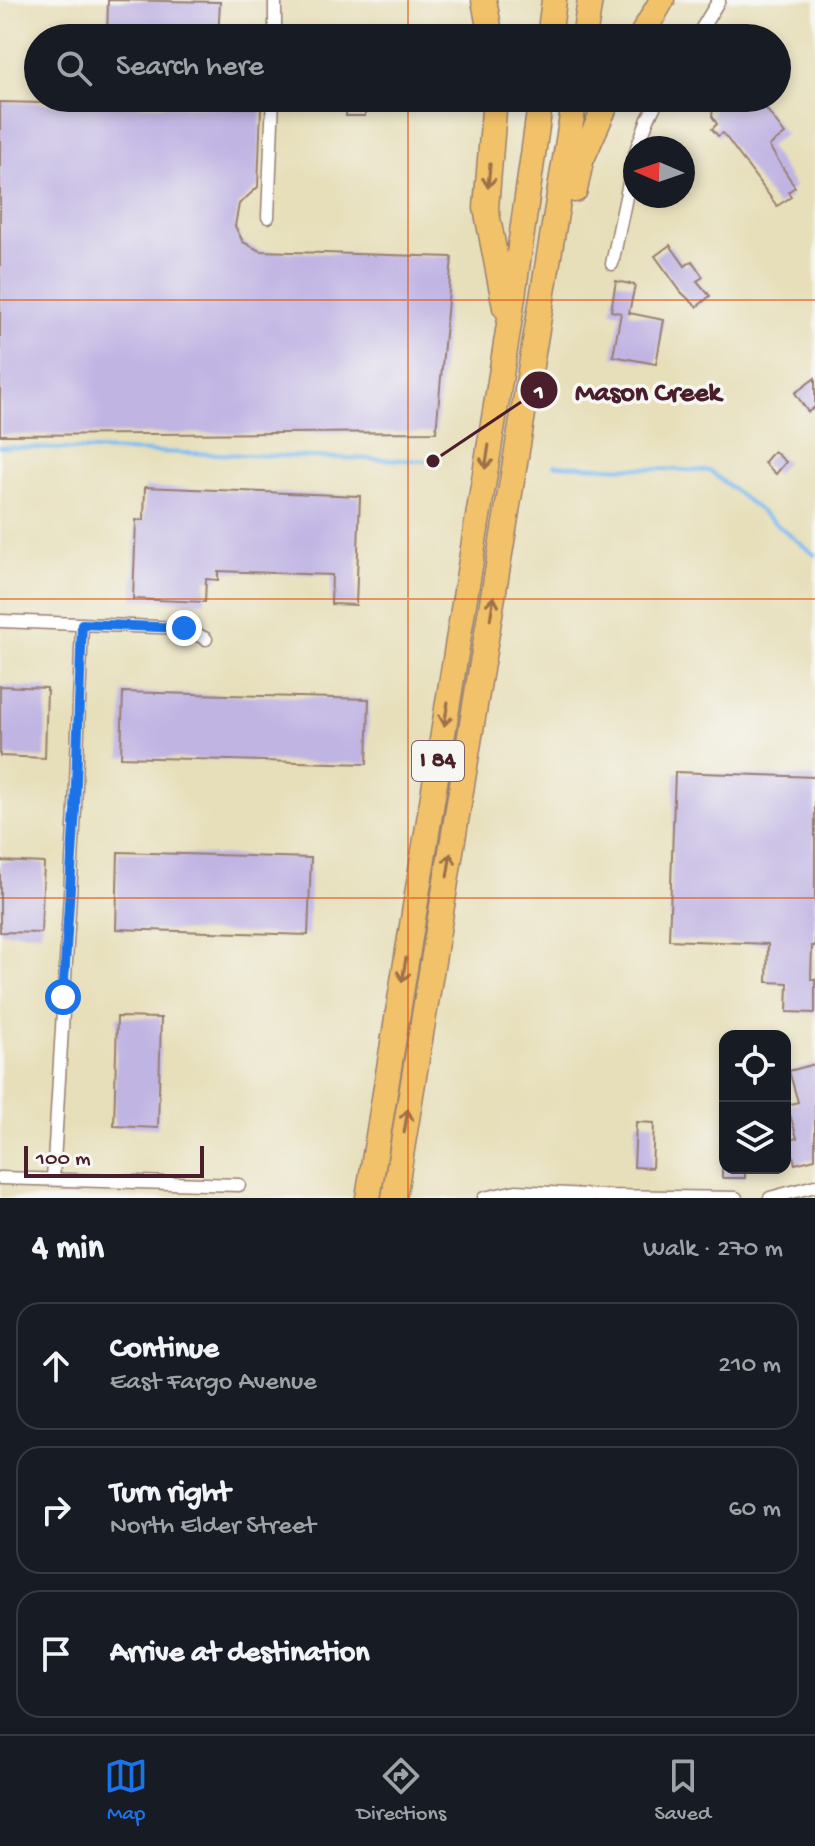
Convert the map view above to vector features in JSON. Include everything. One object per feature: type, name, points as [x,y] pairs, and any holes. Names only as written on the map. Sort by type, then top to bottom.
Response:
[{"type":"highway","points":[[484,0],[488,24]]},
{"type":"highway","points":[[551,24],[554,0]]},
{"type":"highway","points":[[586,24],[590,0]]},
{"type":"highway","points":[[648,24],[662,0]]},
{"type":"highway","points":[[494,112],[486,208],[509,325]]},
{"type":"highway","name":"I 84","points":[[368,1198],[509,325],[539,112]]},
{"type":"highway","name":"I 84","points":[[394,1198],[573,112]]},
{"type":"highway","points":[[510,501],[581,161],[603,112]]},
{"type":"street","points":[[275,0],[275,24]]},
{"type":"street","points":[[704,24],[719,0]]},
{"type":"street","points":[[268,217],[272,112]]},
{"type":"street","points":[[642,136],[652,112]]},
{"type":"street","points":[[612,264],[624,208]]},
{"type":"street","points":[[0,621],[184,628],[206,639]]},
{"type":"street","points":[[53,1179],[75,810],[82,624]]},
{"type":"street","points":[[0,1178],[239,1185]]},
{"type":"street","points":[[770,1198],[815,1186]]},
{"type":"street","points":[[485,1198],[516,1191],[736,1198]]},
{"type":"building","points":[[108,0],[220,2],[219,24],[107,24]]},
{"type":"building","points":[[0,102],[24,103],[24,112],[261,112],[258,187],[239,204],[235,226],[243,242],[260,251],[452,257],[436,432],[0,435]]},
{"type":"building","points":[[346,112],[365,112],[365,116],[346,116]]},
{"type":"building","points":[[712,112],[768,112],[785,134],[769,146],[795,187],[788,192],[791,197],[777,206],[723,133],[718,136],[712,129],[717,124]]},
{"type":"building","points":[[670,245],[685,266],[692,261],[703,277],[697,281],[710,296],[697,307],[681,292],[655,256]]},
{"type":"building","points":[[616,281],[635,285],[629,313],[664,320],[656,364],[613,356],[621,313],[611,311]]},
{"type":"building","points":[[815,378],[815,407],[808,412],[795,393]]},
{"type":"building","points":[[774,451],[786,462],[776,474],[764,463]]},
{"type":"building","points":[[145,487],[360,496],[356,605],[331,604],[332,575],[218,571],[218,580],[206,579],[205,602],[133,599],[136,520],[144,520]]},
{"type":"building","points":[[0,686],[47,688],[45,758],[0,756]]},
{"type":"building","points":[[123,692],[369,699],[367,764],[121,757]]},
{"type":"building","points":[[675,772],[815,777],[815,946],[812,946],[811,979],[815,979],[815,1013],[787,1012],[788,983],[767,982],[768,944],[669,940]]},
{"type":"building","points":[[118,852],[311,858],[308,935],[116,929]]},
{"type":"building","points":[[0,861],[44,863],[41,933],[0,932]]},
{"type":"building","points":[[117,1017],[161,1018],[158,1128],[114,1126]]},
{"type":"building","points":[[815,1064],[815,1159],[795,1164],[791,1140],[797,1138],[791,1118],[791,1104],[798,1102],[791,1070]]},
{"type":"building","points":[[636,1122],[654,1123],[652,1168],[634,1167]]},
{"type":"building","points":[[722,1174],[745,1174],[745,1178],[722,1178]]},
{"type":"waterway","points":[[0,447],[433,461]]},
{"type":"waterway","points":[[554,465],[710,471],[815,555]]},
{"type":"place","name":"Mason Creek","points":[[433,461]]},
{"type":"route","points":[[63,997],[75,810],[82,624],[184,628]]}]
